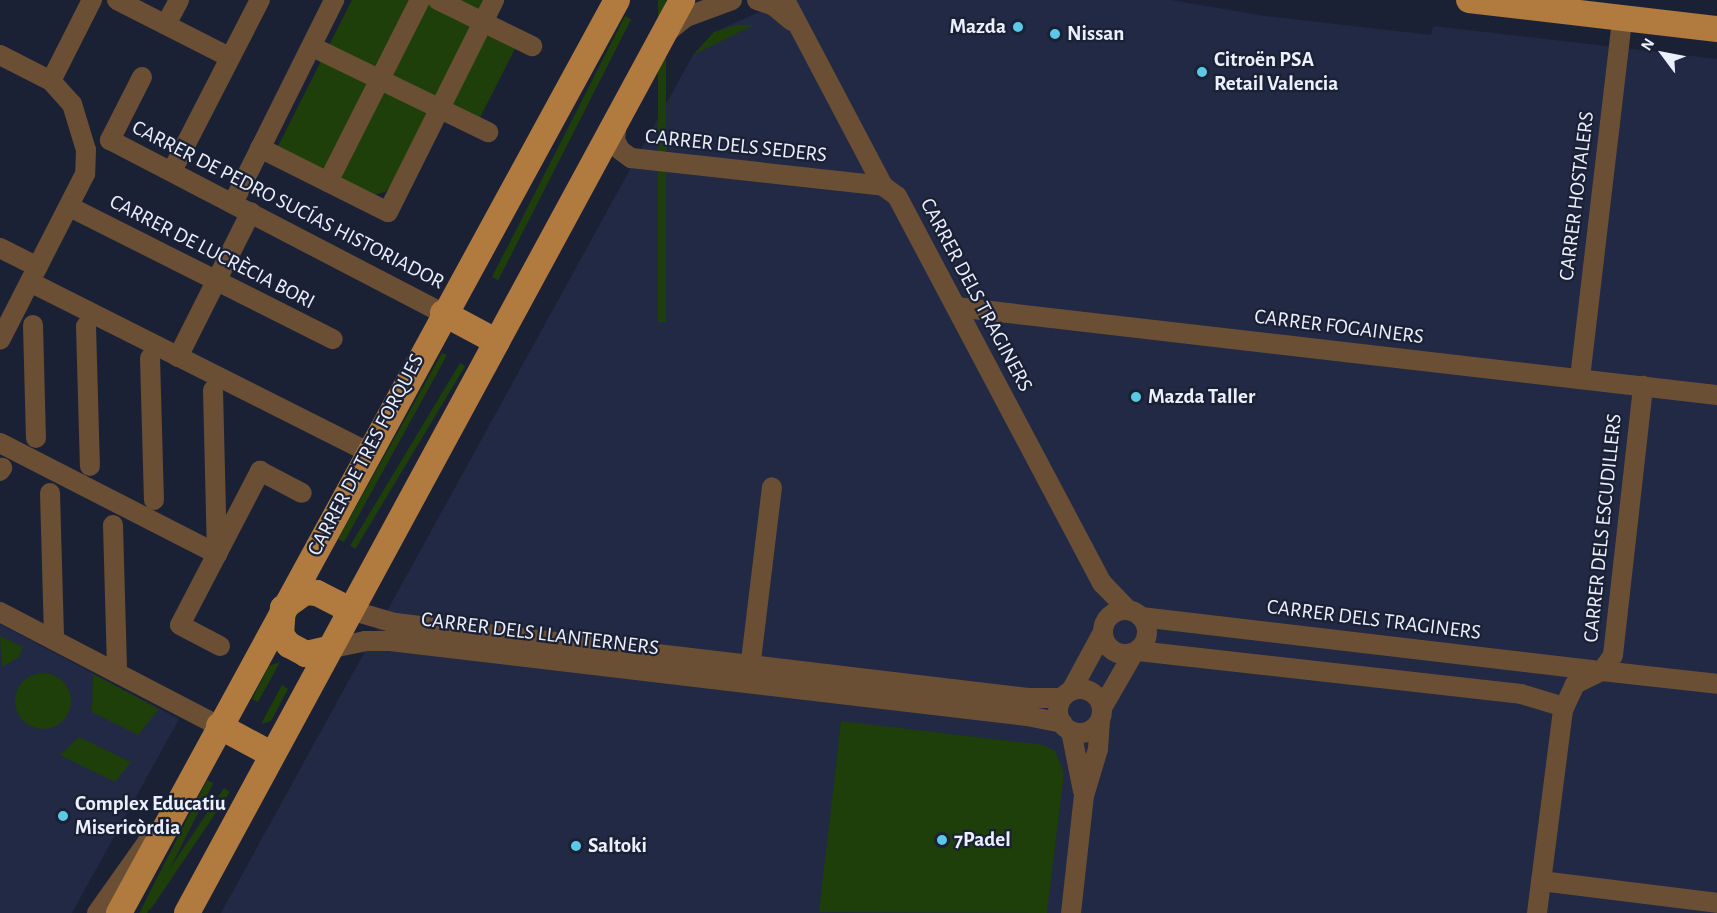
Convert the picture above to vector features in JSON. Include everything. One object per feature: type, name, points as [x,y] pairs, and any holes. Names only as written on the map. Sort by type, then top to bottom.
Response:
[{"type":"main road","name":"CARRER DE TRES FORQUES","points":[[119,913],[443,313],[617,0]]},
{"type":"main road","points":[[186,913],[682,0]]},
{"type":"main road","points":[[1469,0],[1717,29]]},
{"type":"main road","points":[[443,313],[497,342]]},
{"type":"main road","points":[[328,649],[306,654],[289,645],[281,635],[283,608],[305,592],[317,593],[350,610]]},
{"type":"main road","points":[[219,726],[271,754]]},
{"type":"street","points":[[51,81],[92,0]]},
{"type":"street","points":[[117,0],[230,57]]},
{"type":"street","points":[[171,171],[260,0]]},
{"type":"street","points":[[233,202],[334,0]]},
{"type":"street","points":[[328,182],[420,0]]},
{"type":"street","points":[[438,0],[532,46]]},
{"type":"street","points":[[260,148],[388,212],[494,0]]},
{"type":"street","points":[[654,49],[686,16],[732,0]]},
{"type":"street","points":[[757,0],[787,14],[804,35]]},
{"type":"street","name":"CARRER DELS TRAGINERS","points":[[784,0],[883,186],[897,196],[1102,583],[1135,614],[1717,684]]},
{"type":"street","name":"CARRER HOSTALERS","points":[[1580,378],[1622,18]]},
{"type":"street","points":[[321,51],[488,132]]},
{"type":"street","points":[[0,56],[51,81],[72,104],[86,150],[85,174],[0,340]]},
{"type":"street","name":"CARRER DE PEDRO SUCÍAS HISTORIADOR","points":[[142,77],[111,140],[443,313]]},
{"type":"street","name":"CARRER DELS SEDERS","points":[[619,117],[615,140],[620,150],[630,158],[883,186]]},
{"type":"street","name":"CARRER DE LUCRÈCIA BORI","points":[[70,207],[333,339]]},
{"type":"street","points":[[178,357],[251,212]]},
{"type":"street","points":[[0,248],[34,275],[178,357],[368,452]]},
{"type":"street","name":"CARRER FOGAINERS","points":[[956,307],[1717,395]]},
{"type":"street","points":[[33,324],[36,438]]},
{"type":"street","points":[[86,326],[90,466]]},
{"type":"street","points":[[150,358],[154,500]]},
{"type":"street","name":"CARRER DELS ESCUDILLERS","points":[[1602,671],[1613,656],[1643,386]]},
{"type":"street","points":[[213,390],[217,554]]},
{"type":"street","points":[[0,443],[217,554]]},
{"type":"street","points":[[220,646],[180,625],[260,471],[302,492]]},
{"type":"street","points":[[750,674],[772,487]]},
{"type":"street","points":[[50,493],[54,640]]},
{"type":"street","points":[[113,525],[117,672]]},
{"type":"street","name":"CARRER DELS TRAGINERS","points":[[1086,554],[1104,628]]},
{"type":"street","name":"CARRER DELS LLANTERNERS","points":[[350,610],[385,622],[1027,716],[1067,727]]},
{"type":"street","points":[[0,612],[219,726]]},
{"type":"street","points":[[1067,727],[1087,732],[1101,715],[1147,634],[1135,614],[1115,612],[1058,711],[1067,727],[1084,796]]},
{"type":"street","points":[[1104,628],[1113,651],[1521,694],[1564,707]]},
{"type":"street","name":"CARRER DELS LLANTERNERS","points":[[328,649],[365,641],[390,641],[1029,698],[1066,694]]},
{"type":"street","points":[[1537,913],[1564,707],[1575,684],[1602,671]]},
{"type":"street","points":[[1066,694],[1091,691],[1101,715],[1098,749],[1084,796],[1071,913]]},
{"type":"street","points":[[97,913],[182,796]]},
{"type":"street","points":[[1541,881],[1717,903]]},
{"type":"shaded area","points":[[787,0],[1171,0],[1265,16],[1431,35],[1433,26],[1717,59],[1717,913],[221,913],[693,55],[714,32]]},
{"type":"shaded area","name":"Complex Educatiu Misericòrdia","points":[[0,624],[179,719],[72,913],[0,913]]},
{"type":"green space","points":[[352,0],[486,0],[394,182],[385,192],[374,195],[276,150]]},
{"type":"green space","points":[[658,0],[666,0],[666,322],[658,322]]},
{"type":"green space","points":[[625,16],[631,19],[498,280],[492,277]]},
{"type":"green space","points":[[737,25],[754,25],[693,55],[714,32]]},
{"type":"green space","points":[[486,33],[515,48],[479,120],[449,105]]},
{"type":"green space","points":[[442,353],[447,355],[344,542],[338,539]]},
{"type":"green space","points":[[460,363],[465,366],[355,549],[350,546]]},
{"type":"green space","points":[[0,636],[23,647],[19,657],[2,667]]},
{"type":"green space","points":[[280,662],[258,702],[252,699],[269,666]]},
{"type":"green space","points":[[43,673],[54,675],[63,681],[69,690],[71,701],[69,712],[63,721],[54,727],[43,729],[32,727],[23,721],[17,712],[15,701],[17,690],[23,681],[32,675]]},
{"type":"green space","points":[[93,674],[159,709],[138,735],[92,712]]},
{"type":"green space","points":[[282,685],[288,689],[271,721],[261,724]]},
{"type":"green space","name":"7Padel","points":[[841,721],[1043,745],[1055,751],[1064,773],[1047,913],[819,912]]},
{"type":"green space","points":[[79,737],[131,762],[115,782],[60,755]]},
{"type":"green space","points":[[207,780],[213,783],[147,913],[139,913]]},
{"type":"green space","points":[[224,788],[230,792],[150,910],[145,906]]},
{"type":"place","name":"Mazda","points":[[1018,27]]},
{"type":"place","name":"Nissan","points":[[1055,34]]},
{"type":"place","name":"Citroën PSA Retail Valencia","points":[[1202,72]]},
{"type":"place","name":"Mazda Taller","points":[[1136,397]]},
{"type":"place","name":"Complex Educatiu Misericòrdia","points":[[63,816]]},
{"type":"place","name":"7Padel","points":[[942,840]]},
{"type":"place","name":"Saltoki","points":[[576,846]]}]
